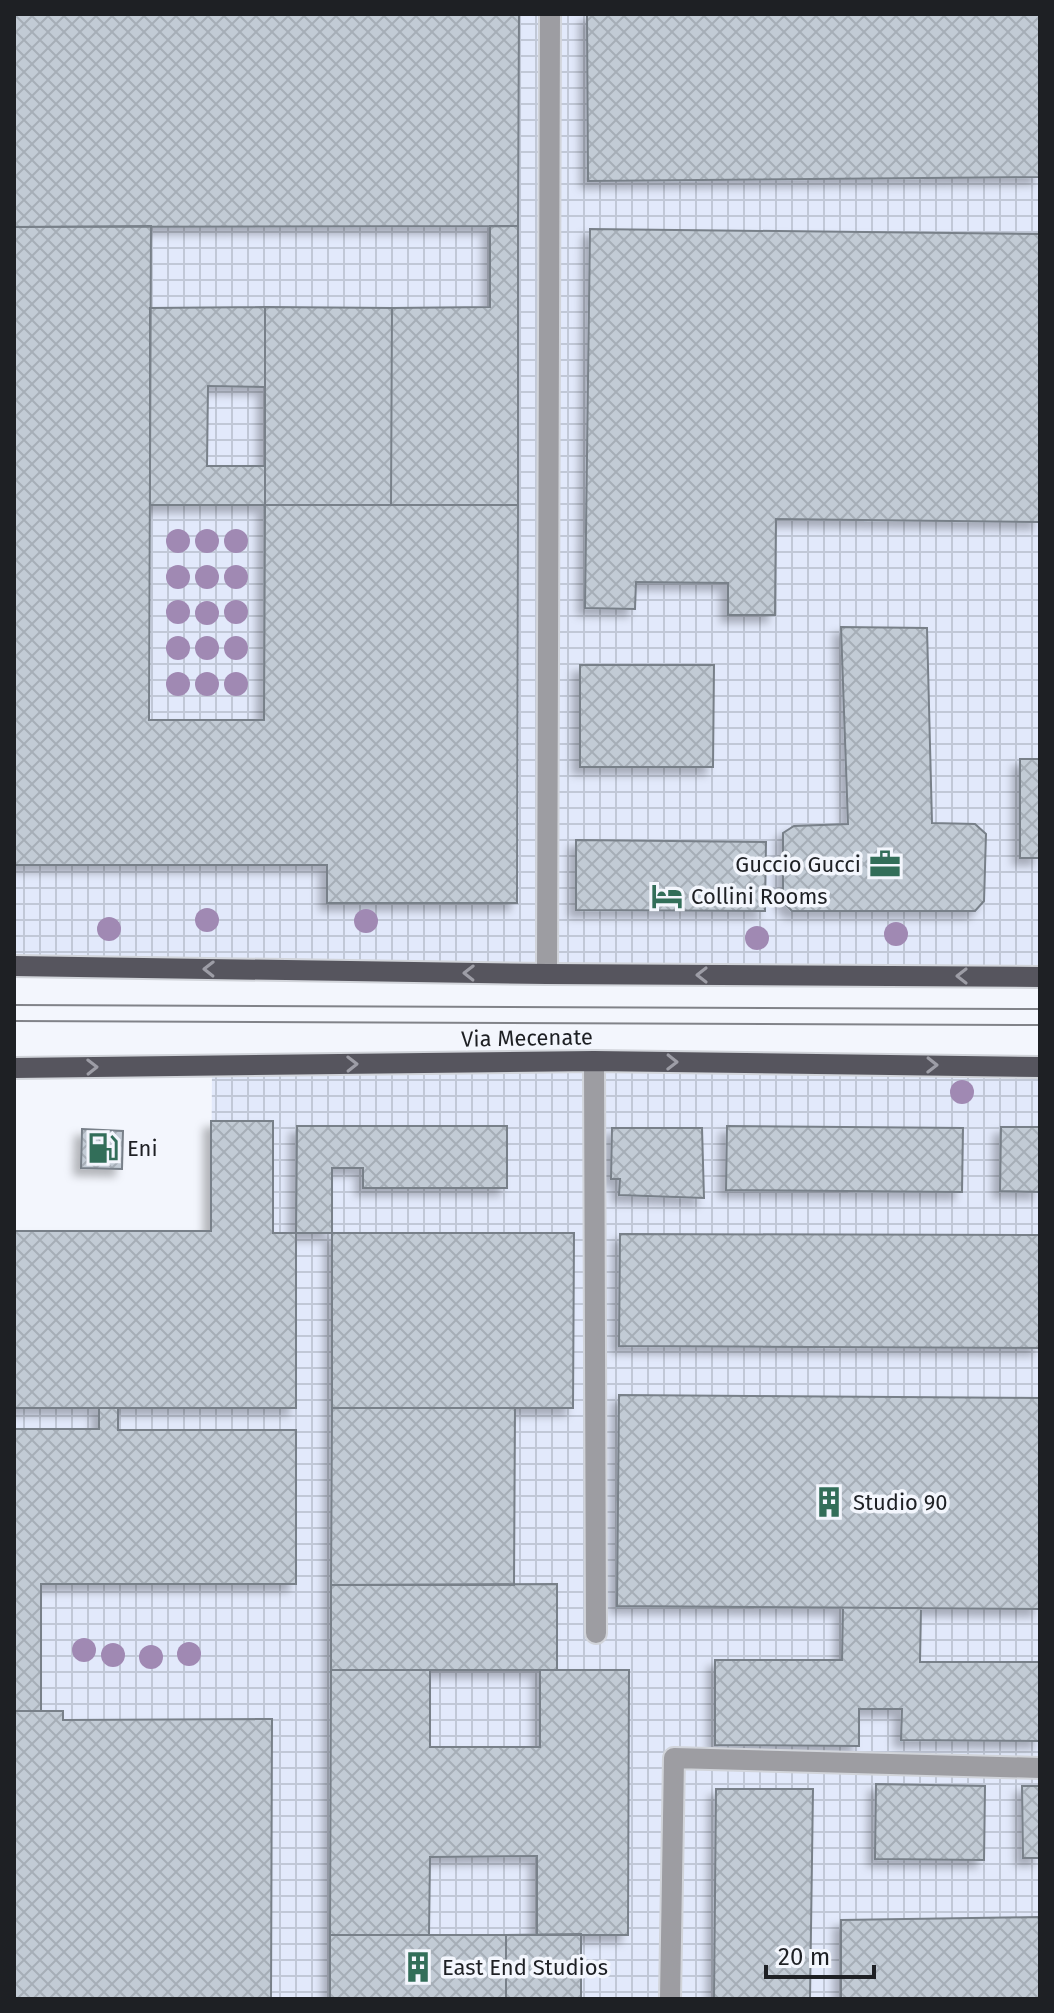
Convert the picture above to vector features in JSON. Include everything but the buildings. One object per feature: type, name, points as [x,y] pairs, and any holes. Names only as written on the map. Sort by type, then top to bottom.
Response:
[{"type":"main road","points":[[14,966],[1040,977]]},
{"type":"main road","name":"Via Mecenate","points":[[14,1068],[594,1061],[1040,1067]]},
{"type":"lane","points":[[547,974],[550,14]]},
{"type":"lane","points":[[594,1061],[596,1633]]},
{"type":"lane","points":[[670,1999],[674,1758],[1040,1768]]},
{"type":"shaded area","points":[[14,14],[1040,14],[1040,977],[14,966]]},
{"type":"shaded area","points":[[212,1065],[1040,1067],[1040,1999],[14,1999],[14,1231],[211,1230]]},
{"type":"tram line","points":[[14,1005],[1040,1009]]},
{"type":"tram line","points":[[14,1021],[1040,1025]]},
{"type":"place","name":"Guccio Gucci","points":[[885,864]]},
{"type":"place","name":"Collini Rooms","points":[[667,896]]},
{"type":"place","name":"Eni","points":[[103,1148]]},
{"type":"place","name":"Studio 90","points":[[829,1502]]},
{"type":"place","name":"East End Studios","points":[[418,1967]]}]
